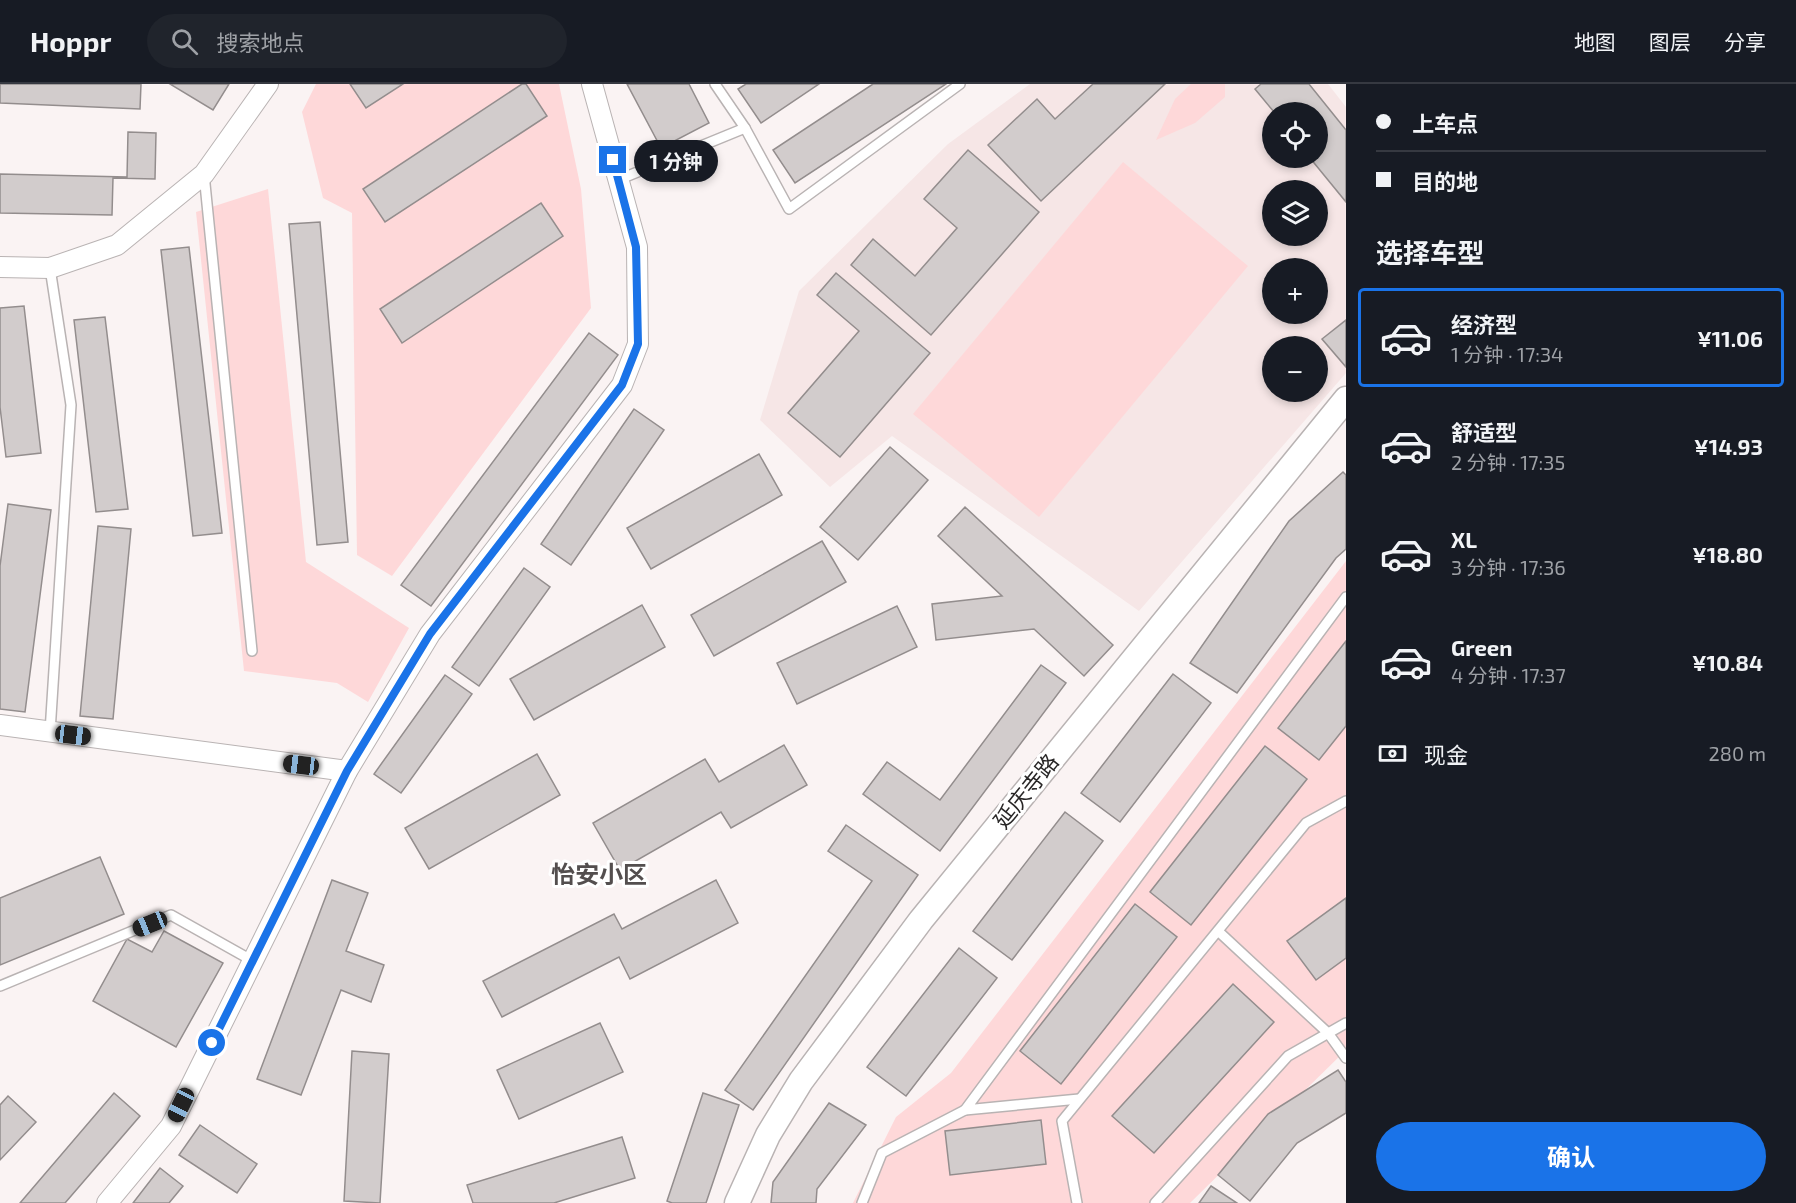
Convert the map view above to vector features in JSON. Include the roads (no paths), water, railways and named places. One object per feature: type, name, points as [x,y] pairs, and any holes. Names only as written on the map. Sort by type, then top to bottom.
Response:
[{"type":"street","points":[[0,267],[50,268],[117,244],[204,174],[268,84]]},
{"type":"street","points":[[107,1203],[171,1126],[347,771],[430,634],[622,385],[638,344],[637,257],[592,84]]},
{"type":"street","name":"延庆寺路","points":[[737,1203],[768,1135],[801,1081],[921,920],[1346,399]]},
{"type":"street","points":[[0,725],[347,771]]},
{"type":"lane","points":[[715,84],[745,128],[789,209],[960,84]]},
{"type":"lane","points":[[618,180],[745,128]]},
{"type":"lane","points":[[204,174],[252,651]]},
{"type":"lane","points":[[50,268],[71,405],[50,732]]},
{"type":"lane","points":[[965,1110],[1346,597]]},
{"type":"lane","points":[[1077,1203],[1062,1121],[1306,823],[1346,801]]},
{"type":"lane","points":[[0,986],[171,915],[253,961]]},
{"type":"lane","points":[[1218,931],[1329,1033],[1346,1058]]},
{"type":"lane","points":[[1155,1203],[1288,1056],[1346,1023]]},
{"type":"lane","points":[[862,1203],[882,1153],[965,1110],[1079,1099]]},
{"type":"district","name":"怡安小区","points":[[599,875]]}]
